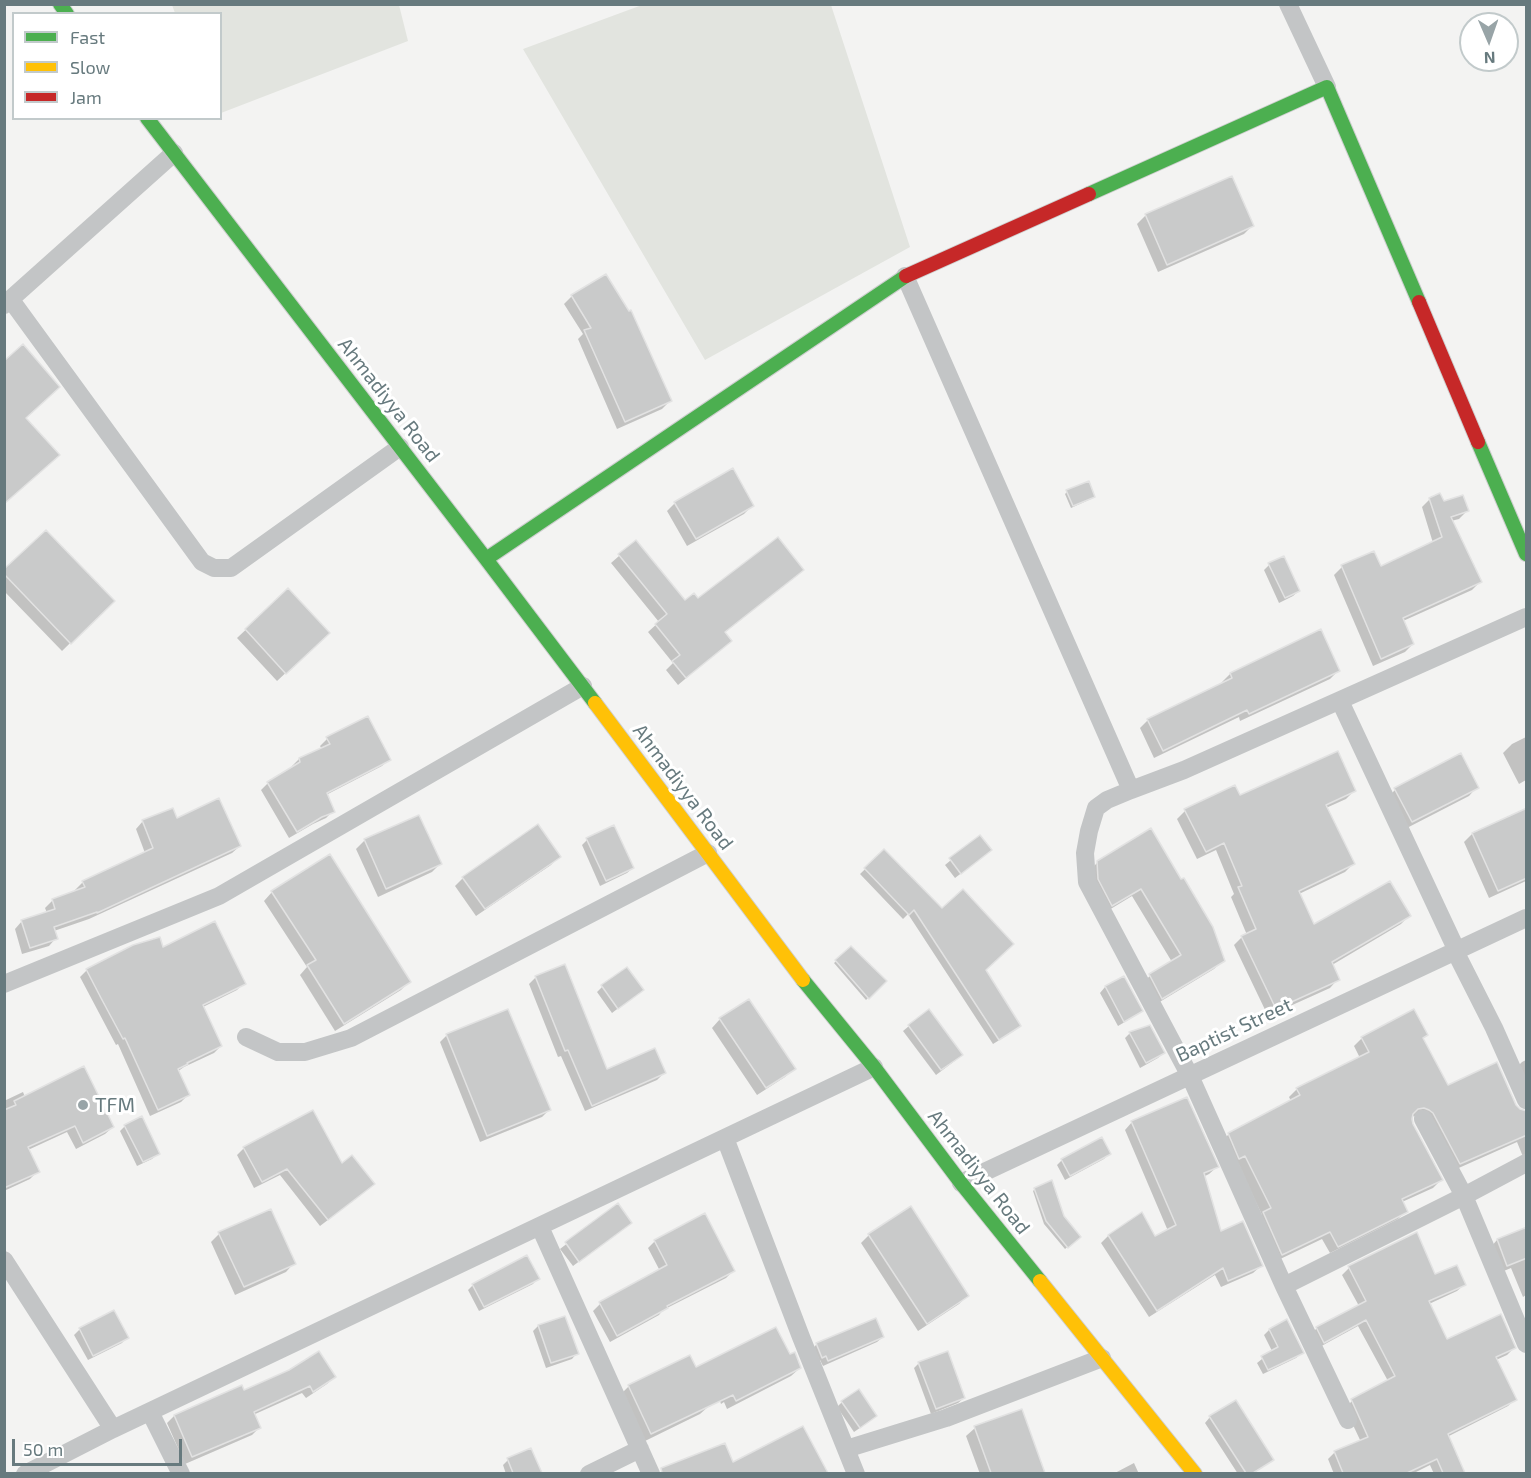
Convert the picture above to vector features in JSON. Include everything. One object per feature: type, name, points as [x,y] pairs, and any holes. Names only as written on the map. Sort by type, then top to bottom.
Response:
[{"type":"street","points":[[1288,4],[1327,87],[1527,554]]},
{"type":"street","points":[[486,559],[905,276],[1327,87]]},
{"type":"street","name":"Ahmadiyya Road","points":[[149,120],[583,686],[810,989],[874,1067],[961,1183],[1195,1473]]},
{"type":"street","points":[[174,153],[8,302],[202,562],[214,568],[231,568],[400,447]]},
{"type":"street","points":[[905,276],[1131,790]]},
{"type":"street","points":[[1348,1420],[1284,1286],[1190,1076],[1087,882],[1085,853],[1089,831],[1096,808],[1107,800],[1184,770],[1527,617]]},
{"type":"street","points":[[4,984],[219,896],[583,686]]},
{"type":"street","points":[[1340,701],[1457,955],[1527,1100]]},
{"type":"street","points":[[246,1037],[278,1052],[305,1052],[351,1038],[708,853]]},
{"type":"street","name":"Baptist Street","points":[[961,1183],[1527,918]]},
{"type":"street","points":[[25,1473],[874,1067]]},
{"type":"street","points":[[1423,1119],[1464,1196],[1527,1344]]},
{"type":"street","points":[[725,1138],[856,1473]]},
{"type":"street","points":[[1284,1286],[1527,1163]]},
{"type":"street","points":[[540,1227],[651,1473]]},
{"type":"street","points":[[4,1260],[12,1288],[113,1429]]},
{"type":"street","points":[[846,1449],[946,1418],[1102,1358]]},
{"type":"street","points":[[150,1412],[180,1473]]},
{"type":"street","points":[[589,1473],[640,1449]]},
{"type":"shaded area","points":[[172,5],[399,5],[408,41],[222,113],[222,12],[175,12]]},
{"type":"shaded area","points":[[642,5],[831,5],[910,247],[705,360],[523,49]]},
{"type":"building","points":[[1232,176],[1254,226],[1167,265],[1145,214]]},
{"type":"building","points":[[606,274],[629,311],[631,310],[672,401],[625,422],[584,330],[591,328],[571,295]]},
{"type":"building","points":[[23,344],[60,387],[26,418],[60,455],[4,504],[4,361]]},
{"type":"building","points":[[733,468],[754,506],[696,539],[674,502]]},
{"type":"building","points":[[1089,481],[1095,497],[1073,506],[1066,490]]},
{"type":"building","points":[[1440,493],[1444,501],[1463,495],[1469,511],[1451,517],[1482,582],[1403,618],[1414,644],[1381,659],[1341,565],[1374,551],[1381,566],[1442,537],[1429,498]]},
{"type":"building","points":[[46,530],[115,601],[71,644],[4,574],[4,569]]},
{"type":"building","points":[[778,537],[804,570],[725,632],[732,641],[686,678],[672,661],[680,655],[655,624],[667,614],[618,554],[636,540],[685,600],[694,593],[698,598]]},
{"type":"building","points":[[1284,556],[1300,591],[1285,598],[1268,563]]},
{"type":"building","points":[[288,588],[330,633],[286,674],[245,629]]},
{"type":"building","points":[[1321,629],[1340,671],[1249,714],[1247,710],[1163,751],[1147,719],[1232,678],[1230,673]]},
{"type":"building","points":[[368,716],[391,760],[327,793],[335,812],[297,832],[267,782],[300,762],[299,758],[330,744],[326,737]]},
{"type":"building","points":[[1338,751],[1356,791],[1326,805],[1355,864],[1299,891],[1314,924],[1390,881],[1411,916],[1332,962],[1340,980],[1276,1009],[1241,936],[1256,929],[1238,887],[1242,886],[1224,843],[1206,852],[1184,809],[1235,785],[1240,795]]},
{"type":"building","points":[[1461,753],[1479,788],[1412,822],[1394,788]]},
{"type":"building","points":[[219,798],[241,846],[97,913],[54,927],[58,939],[30,948],[21,920],[55,909],[52,899],[85,887],[82,881],[153,848],[142,820],[173,808],[177,818]]},
{"type":"building","points":[[1527,808],[1527,878],[1498,891],[1472,833]]},
{"type":"building","points":[[419,815],[442,864],[386,889],[364,839]]},
{"type":"building","points":[[538,824],[561,857],[485,909],[462,877]]},
{"type":"building","points":[[614,825],[634,868],[606,881],[586,838]]},
{"type":"building","points":[[1151,828],[1213,927],[1225,961],[1162,999],[1149,974],[1181,955],[1141,889],[1112,906],[1098,879],[1097,861]]},
{"type":"building","points":[[980,835],[992,850],[961,874],[949,858]]},
{"type":"building","points":[[884,849],[942,908],[963,889],[1014,944],[986,970],[1021,1026],[999,1040],[914,910],[909,915],[864,868]]},
{"type":"building","points":[[330,854],[411,982],[344,1024],[307,965],[316,960],[271,891]]},
{"type":"building","points":[[215,921],[246,984],[203,1005],[222,1046],[178,1069],[190,1095],[158,1110],[125,1038],[123,1039],[86,969],[133,945],[160,937],[163,947]]},
{"type":"building","points":[[851,946],[887,981],[869,999],[835,960]]},
{"type":"building","points":[[565,964],[607,1069],[655,1048],[666,1073],[592,1106],[568,1050],[565,1051],[535,976]]},
{"type":"building","points":[[627,967],[644,990],[618,1009],[601,985]]},
{"type":"building","points":[[1124,976],[1143,1011],[1124,1022],[1105,986]]},
{"type":"building","points":[[749,999],[796,1069],[766,1088],[719,1018]]},
{"type":"building","points":[[508,1009],[551,1110],[487,1136],[446,1034]]},
{"type":"building","points":[[929,1009],[963,1055],[941,1070],[908,1025]]},
{"type":"building","points":[[1414,1009],[1428,1035],[1423,1038],[1448,1085],[1497,1062],[1516,1105],[1527,1111],[1527,1135],[1460,1164],[1433,1113],[1424,1108],[1418,1109],[1413,1114],[1413,1124],[1443,1180],[1402,1199],[1408,1212],[1338,1247],[1330,1232],[1282,1255],[1263,1212],[1271,1208],[1245,1156],[1239,1159],[1228,1133],[1300,1095],[1296,1088],[1369,1052],[1361,1037]]},
{"type":"building","points":[[1150,1025],[1165,1053],[1146,1063],[1129,1032]]},
{"type":"building","points":[[84,1066],[114,1127],[83,1143],[75,1126],[28,1147],[40,1172],[4,1188],[4,1110],[16,1105],[14,1101]]},
{"type":"building","points":[[1187,1097],[1219,1167],[1204,1173],[1221,1231],[1243,1221],[1263,1266],[1228,1281],[1223,1268],[1157,1311],[1108,1235],[1142,1212],[1155,1236],[1176,1225],[1131,1121]]},
{"type":"building","points":[[313,1110],[342,1163],[352,1155],[375,1184],[328,1220],[287,1169],[262,1182],[243,1147]]},
{"type":"building","points":[[142,1116],[160,1154],[143,1162],[124,1125]]},
{"type":"building","points":[[1102,1137],[1111,1154],[1070,1176],[1061,1159]]},
{"type":"building","points":[[1052,1180],[1064,1216],[1081,1237],[1068,1248],[1046,1221],[1034,1188]]},
{"type":"building","points":[[618,1203],[632,1223],[579,1262],[565,1242]]},
{"type":"building","points":[[911,1206],[969,1296],[927,1324],[868,1234]]},
{"type":"building","points":[[271,1209],[296,1264],[244,1287],[218,1232]]},
{"type":"building","points":[[705,1213],[735,1271],[667,1306],[668,1308],[617,1336],[599,1302],[667,1265],[654,1240]]},
{"type":"building","points":[[1527,1227],[1527,1258],[1507,1266],[1497,1239]]},
{"type":"building","points":[[1417,1232],[1435,1274],[1457,1265],[1466,1285],[1429,1301],[1447,1339],[1501,1314],[1516,1348],[1496,1357],[1517,1400],[1448,1434],[1465,1473],[1443,1473],[1437,1459],[1407,1473],[1343,1473],[1334,1451],[1368,1437],[1351,1399],[1395,1376],[1366,1320],[1324,1343],[1316,1327],[1366,1301],[1348,1266]]},
{"type":"building","points":[[527,1255],[540,1279],[484,1307],[472,1284]]},
{"type":"building","points":[[114,1310],[129,1338],[93,1356],[79,1328]]},
{"type":"building","points":[[565,1316],[579,1354],[551,1363],[538,1325]]},
{"type":"building","points":[[876,1318],[884,1337],[828,1361],[826,1356],[822,1358],[816,1343]]},
{"type":"building","points":[[1287,1319],[1304,1353],[1268,1370],[1261,1356],[1278,1347],[1269,1329]]},
{"type":"building","points":[[776,1327],[790,1354],[795,1352],[801,1368],[736,1401],[733,1395],[651,1434],[628,1385],[690,1355],[696,1367]]},
{"type":"building","points":[[319,1351],[336,1377],[313,1392],[310,1386],[254,1412],[261,1428],[192,1457],[174,1415],[242,1385],[244,1390],[289,1370]]},
{"type":"building","points":[[948,1351],[965,1398],[936,1409],[918,1362]]},
{"type":"building","points":[[859,1389],[877,1416],[860,1428],[841,1401]]},
{"type":"building","points":[[1236,1400],[1274,1460],[1253,1473],[1246,1473],[1209,1416]]},
{"type":"building","points":[[1022,1409],[1045,1473],[991,1473],[974,1426]]},
{"type":"building","points":[[803,1426],[828,1473],[662,1473],[661,1468],[725,1443],[733,1462]]},
{"type":"building","points":[[531,1448],[542,1473],[513,1473],[507,1458]]},
{"type":"traffic: fast","points":[[60,4],[66,12]]},
{"type":"traffic: fast","points":[[1089,194],[1327,87],[1419,302]]},
{"type":"traffic: fast","points":[[149,120],[595,703]]},
{"type":"traffic: fast","points":[[486,559],[906,276]]},
{"type":"traffic: fast","points":[[1478,442],[1526,554]]},
{"type":"traffic: fast","points":[[803,980],[874,1067],[961,1183],[1040,1281]]},
{"type":"traffic: slow","points":[[595,703],[803,980]]},
{"type":"traffic: slow","points":[[1040,1281],[1195,1474]]},
{"type":"traffic: jam","points":[[906,276],[1089,194]]},
{"type":"traffic: jam","points":[[1419,302],[1478,442]]},
{"type":"place","name":"TFM","points":[[83,1105]]}]
